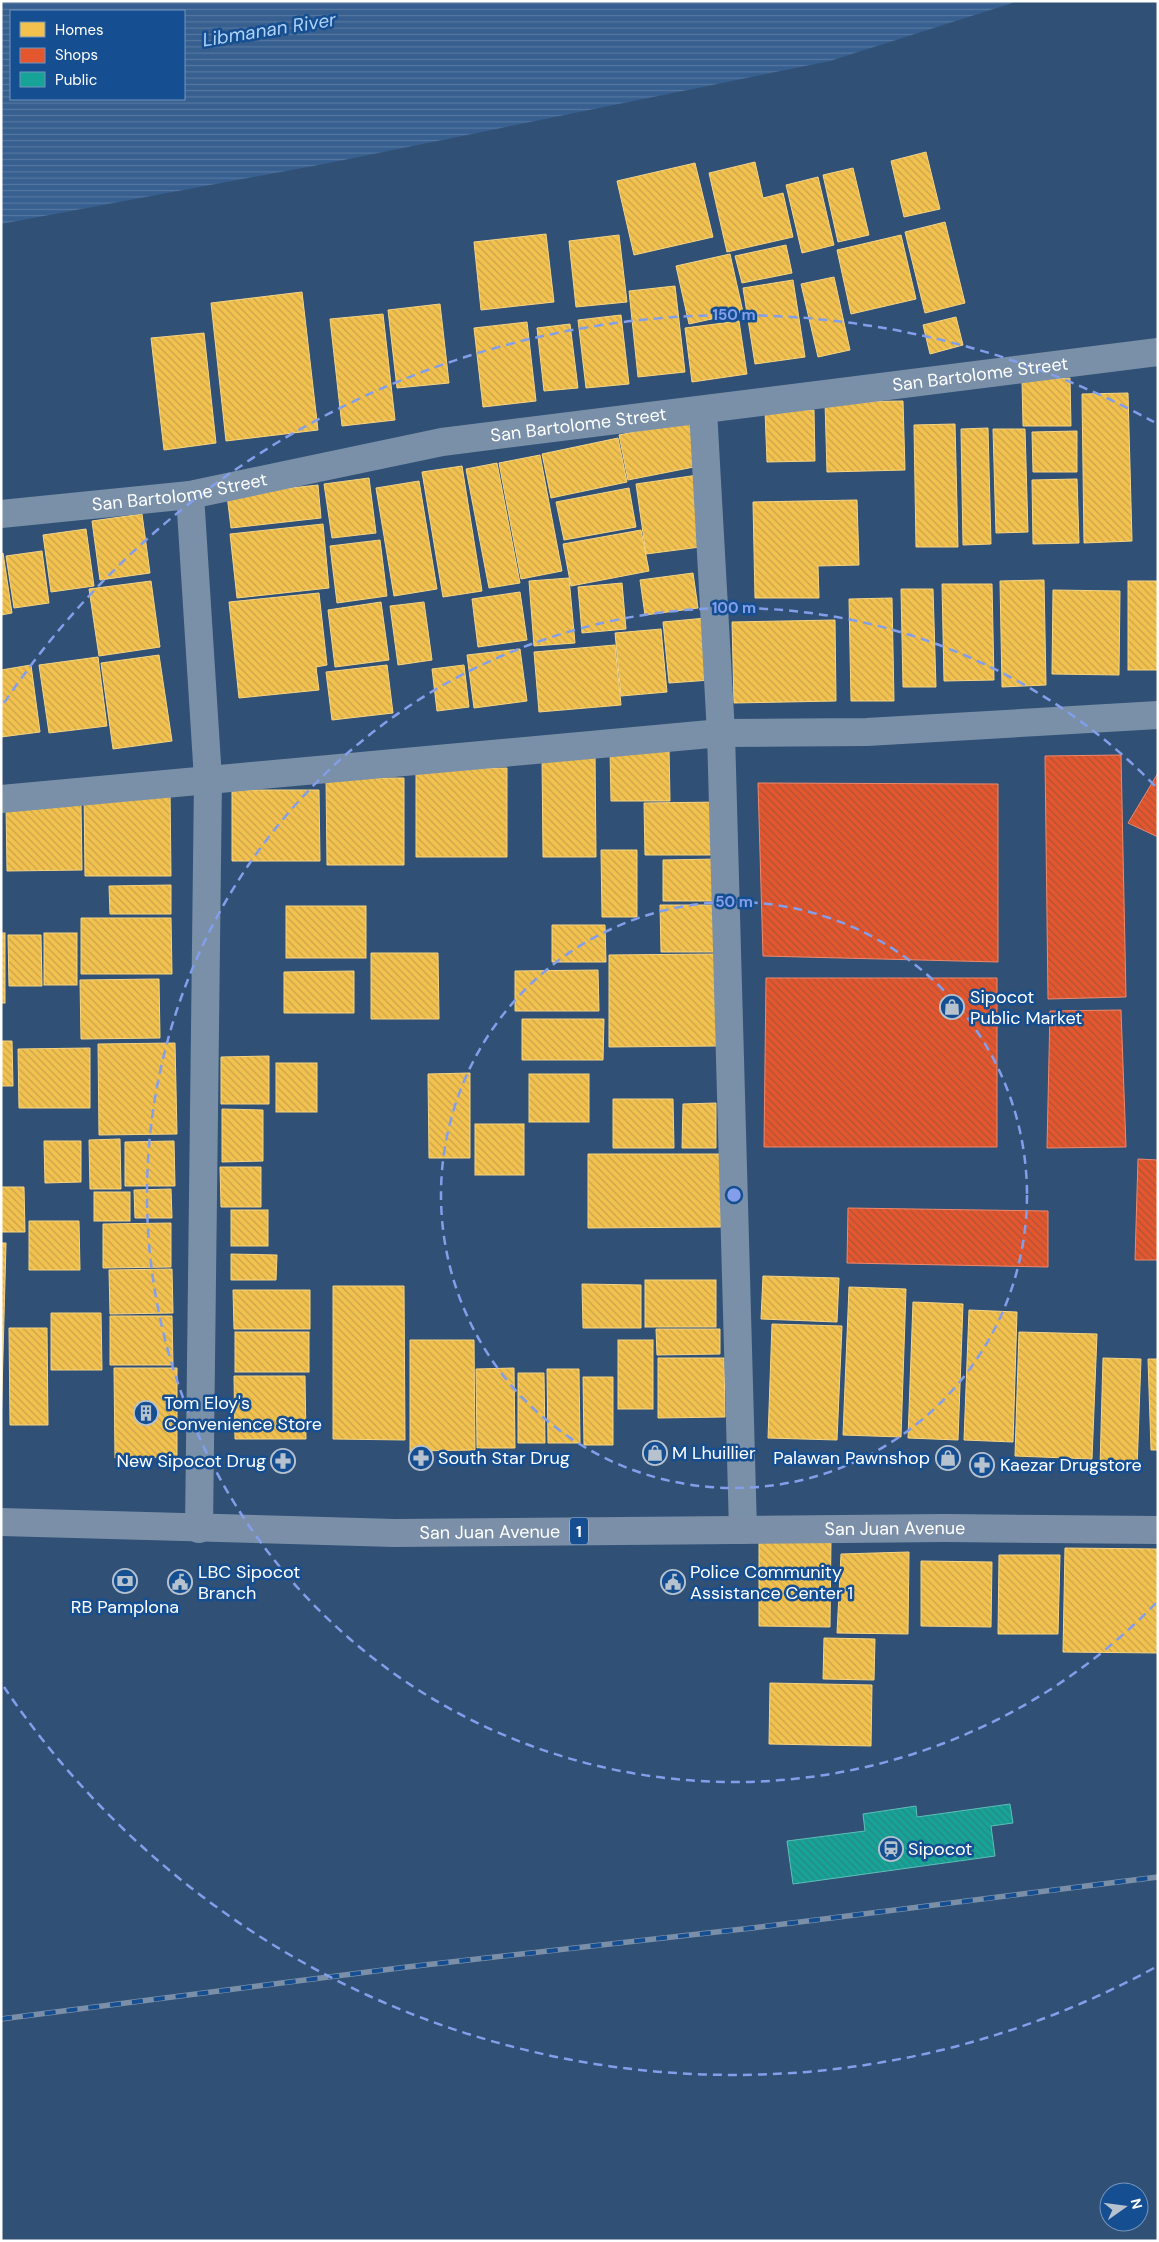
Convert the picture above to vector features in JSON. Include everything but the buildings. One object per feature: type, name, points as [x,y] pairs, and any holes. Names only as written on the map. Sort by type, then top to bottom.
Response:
[{"type":"highway","name":"San Juan Avenue","points":[[1,1522],[395,1533],[946,1528],[1158,1530]]},
{"type":"street","name":"San Bartolome Street","points":[[1,514],[190,495],[442,442],[1158,352]]},
{"type":"street","points":[[703,410],[721,733],[744,1530]]},
{"type":"street","points":[[190,495],[208,779],[199,1529]]},
{"type":"street","points":[[1,799],[721,733],[867,732],[1158,715]]},
{"type":"water","name":"Libmanan River","points":[[1,1],[1019,1],[830,61],[329,163],[1,224]]},
{"type":"railway","points":[[1,2019],[407,1967],[752,1928],[1158,1877]]},
{"type":"place","name":"Sipocot Public Market","points":[[952,1007]]},
{"type":"place","name":"Tom Eloy's Convenience Store","points":[[146,1413]]},
{"type":"place","name":"M Lhuillier","points":[[655,1453]]},
{"type":"place","name":"South Star Drug","points":[[421,1458]]},
{"type":"place","name":"Palawan Pawnshop","points":[[948,1458]]},
{"type":"place","name":"New Sipocot Drug","points":[[283,1461]]},
{"type":"place","name":"Kaezar Drugstore","points":[[982,1465]]},
{"type":"place","name":"RB Pamplona","points":[[125,1581]]},
{"type":"place","name":"LBC Sipocot Branch","points":[[180,1582]]},
{"type":"place","name":"Police Community Assistance Center 1","points":[[673,1582]]},
{"type":"place","name":"Sipocot","points":[[891,1849]]}]
